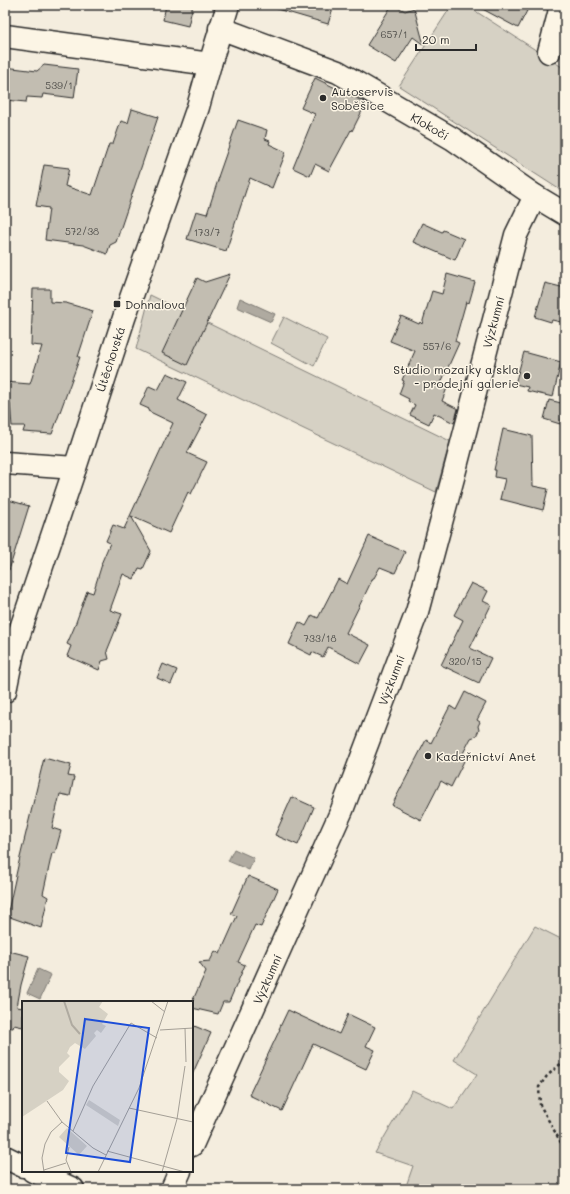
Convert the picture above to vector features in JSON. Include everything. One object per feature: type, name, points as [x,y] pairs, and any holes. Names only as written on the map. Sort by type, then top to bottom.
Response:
[{"type":"street","name":"Útěchovská","points":[[5,691],[13,652],[124,318],[198,107],[228,5]]},
{"type":"street","points":[[548,52],[559,14],[560,5]]},
{"type":"street","name":"Klokočí","points":[[220,28],[338,72],[453,139],[535,196],[565,214]]},
{"type":"street","points":[[5,36],[210,64]]},
{"type":"street","name":"Výzkumní","points":[[193,1143],[342,810],[416,612],[454,474],[516,235],[535,196]]},
{"type":"street","points":[[5,463],[75,468]]},
{"type":"street","points":[[5,1157],[22,1166]]},
{"type":"street","points":[[35,1172],[73,1189]]},
{"type":"street","points":[[172,1189],[180,1172]]},
{"type":"path","points":[[565,1061],[565,1069]]},
{"type":"path","points":[[565,1061],[547,1076],[539,1087],[540,1105],[565,1150]]},
{"type":"shaded area","points":[[452,5],[466,5],[565,69],[565,193],[399,86]]},
{"type":"shaded area","points":[[150,295],[450,441],[436,492],[136,349]]},
{"type":"shaded area","points":[[240,298],[275,314],[271,322],[237,307]]},
{"type":"shaded area","points":[[284,317],[327,339],[314,366],[271,343]]},
{"type":"shaded area","points":[[234,849],[254,858],[249,870],[228,861]]},
{"type":"shaded area","points":[[535,926],[565,941],[565,1189],[405,1189],[413,1166],[375,1153],[412,1090],[453,1109],[477,1074],[454,1060]]},
{"type":"shaded area","points":[[38,969],[51,975],[40,999],[27,993]]},
{"type":"building","points":[[166,5],[193,5],[188,26],[163,20]]},
{"type":"building","points":[[278,5],[334,5],[328,24],[277,9]]},
{"type":"building","points":[[392,5],[405,11],[414,8],[424,45],[413,37],[396,63],[367,45]]},
{"type":"building","points":[[475,5],[530,5],[518,28]]},
{"type":"building","points":[[44,65],[78,69],[74,98],[43,94],[42,98],[27,97],[26,102],[5,100],[5,67],[37,71]]},
{"type":"building","points":[[315,78],[366,103],[329,171],[315,164],[310,176],[293,168],[315,114],[301,108]]},
{"type":"building","points":[[132,109],[158,117],[116,242],[110,245],[107,254],[83,245],[45,240],[49,208],[36,206],[44,165],[69,168],[65,186],[92,195],[109,144],[113,144],[121,121],[128,123]]},
{"type":"building","points":[[238,120],[267,130],[265,139],[270,141],[269,144],[286,152],[272,188],[250,178],[226,251],[187,239],[196,211],[207,214]]},
{"type":"building","points":[[422,223],[442,232],[443,230],[464,239],[455,260],[413,242]]},
{"type":"building","points":[[230,274],[187,365],[162,353],[197,278],[205,282]]},
{"type":"building","points":[[447,274],[475,282],[469,303],[466,302],[455,341],[459,343],[440,385],[447,388],[442,401],[458,409],[454,423],[434,413],[429,424],[410,415],[415,405],[408,401],[409,399],[399,394],[404,381],[402,380],[415,351],[390,341],[401,316],[422,324],[432,291],[442,294]]},
{"type":"building","points":[[545,283],[565,288],[565,323],[552,320],[551,322],[535,317]]},
{"type":"building","points":[[33,289],[50,289],[50,302],[66,303],[93,311],[78,357],[80,357],[52,434],[23,432],[25,426],[12,426],[10,403],[5,403],[5,382],[30,384],[42,346],[31,345]]},
{"type":"building","points":[[524,352],[561,362],[553,397],[527,391],[528,387],[515,384]]},
{"type":"building","points":[[167,373],[187,382],[178,400],[207,415],[187,453],[207,462],[191,494],[188,492],[169,533],[131,516],[151,551],[143,569],[139,568],[134,579],[123,574],[110,610],[122,614],[107,651],[109,659],[102,661],[99,670],[67,656],[71,646],[67,644],[87,591],[93,593],[101,564],[110,543],[106,541],[113,525],[124,529],[173,423],[148,411],[149,409],[140,405],[149,386],[158,390]]},
{"type":"building","points":[[549,400],[565,404],[560,424],[544,419]]},
{"type":"building","points":[[503,429],[532,436],[533,486],[548,489],[543,510],[500,499],[505,479],[495,477],[496,470],[494,470]]},
{"type":"building","points":[[5,499],[29,506],[9,570],[5,569]]},
{"type":"building","points":[[369,536],[405,552],[395,573],[380,567],[346,633],[370,645],[360,664],[328,647],[323,657],[312,652],[311,655],[289,644],[299,622],[306,626],[312,615],[318,618],[338,579],[347,584]]},
{"type":"building","points":[[471,583],[488,591],[483,601],[491,605],[470,648],[491,658],[479,683],[441,665],[463,620],[454,615]]},
{"type":"building","points":[[163,664],[177,670],[171,684],[157,678]]},
{"type":"building","points":[[465,692],[486,703],[477,720],[480,722],[478,726],[479,730],[476,736],[471,738],[460,759],[464,761],[451,787],[441,781],[421,820],[392,805],[426,740],[431,743],[450,706],[456,710]]},
{"type":"building","points":[[44,758],[71,765],[68,776],[74,777],[70,796],[60,794],[52,828],[61,831],[55,853],[52,853],[43,894],[48,897],[41,928],[7,916]]},
{"type":"building","points":[[292,797],[314,807],[298,845],[275,835]]},
{"type":"building","points":[[248,876],[278,889],[261,927],[255,925],[238,962],[245,965],[229,1002],[223,1002],[218,1014],[193,1008],[192,1001],[206,971],[199,962],[210,961],[215,951],[220,954],[237,916],[231,914]]},
{"type":"building","points":[[5,950],[29,956],[17,1007],[22,1008],[22,1027],[14,1025],[13,1028],[5,1027]]},
{"type":"building","points":[[288,1010],[339,1034],[348,1014],[375,1027],[366,1046],[375,1050],[366,1069],[313,1044],[282,1111],[249,1095]]},
{"type":"building","points":[[193,1025],[211,1033],[193,1073]]},
{"type":"place","name":"Autoservis Soběšice","points":[[323,98]]},
{"type":"place","name":"Dohnalova","points":[[117,304]]},
{"type":"place","name":"Studio mozaiky a skla - prodejní galerie","points":[[527,376]]},
{"type":"place","name":"Kadeřnictví Anet","points":[[428,756]]}]
